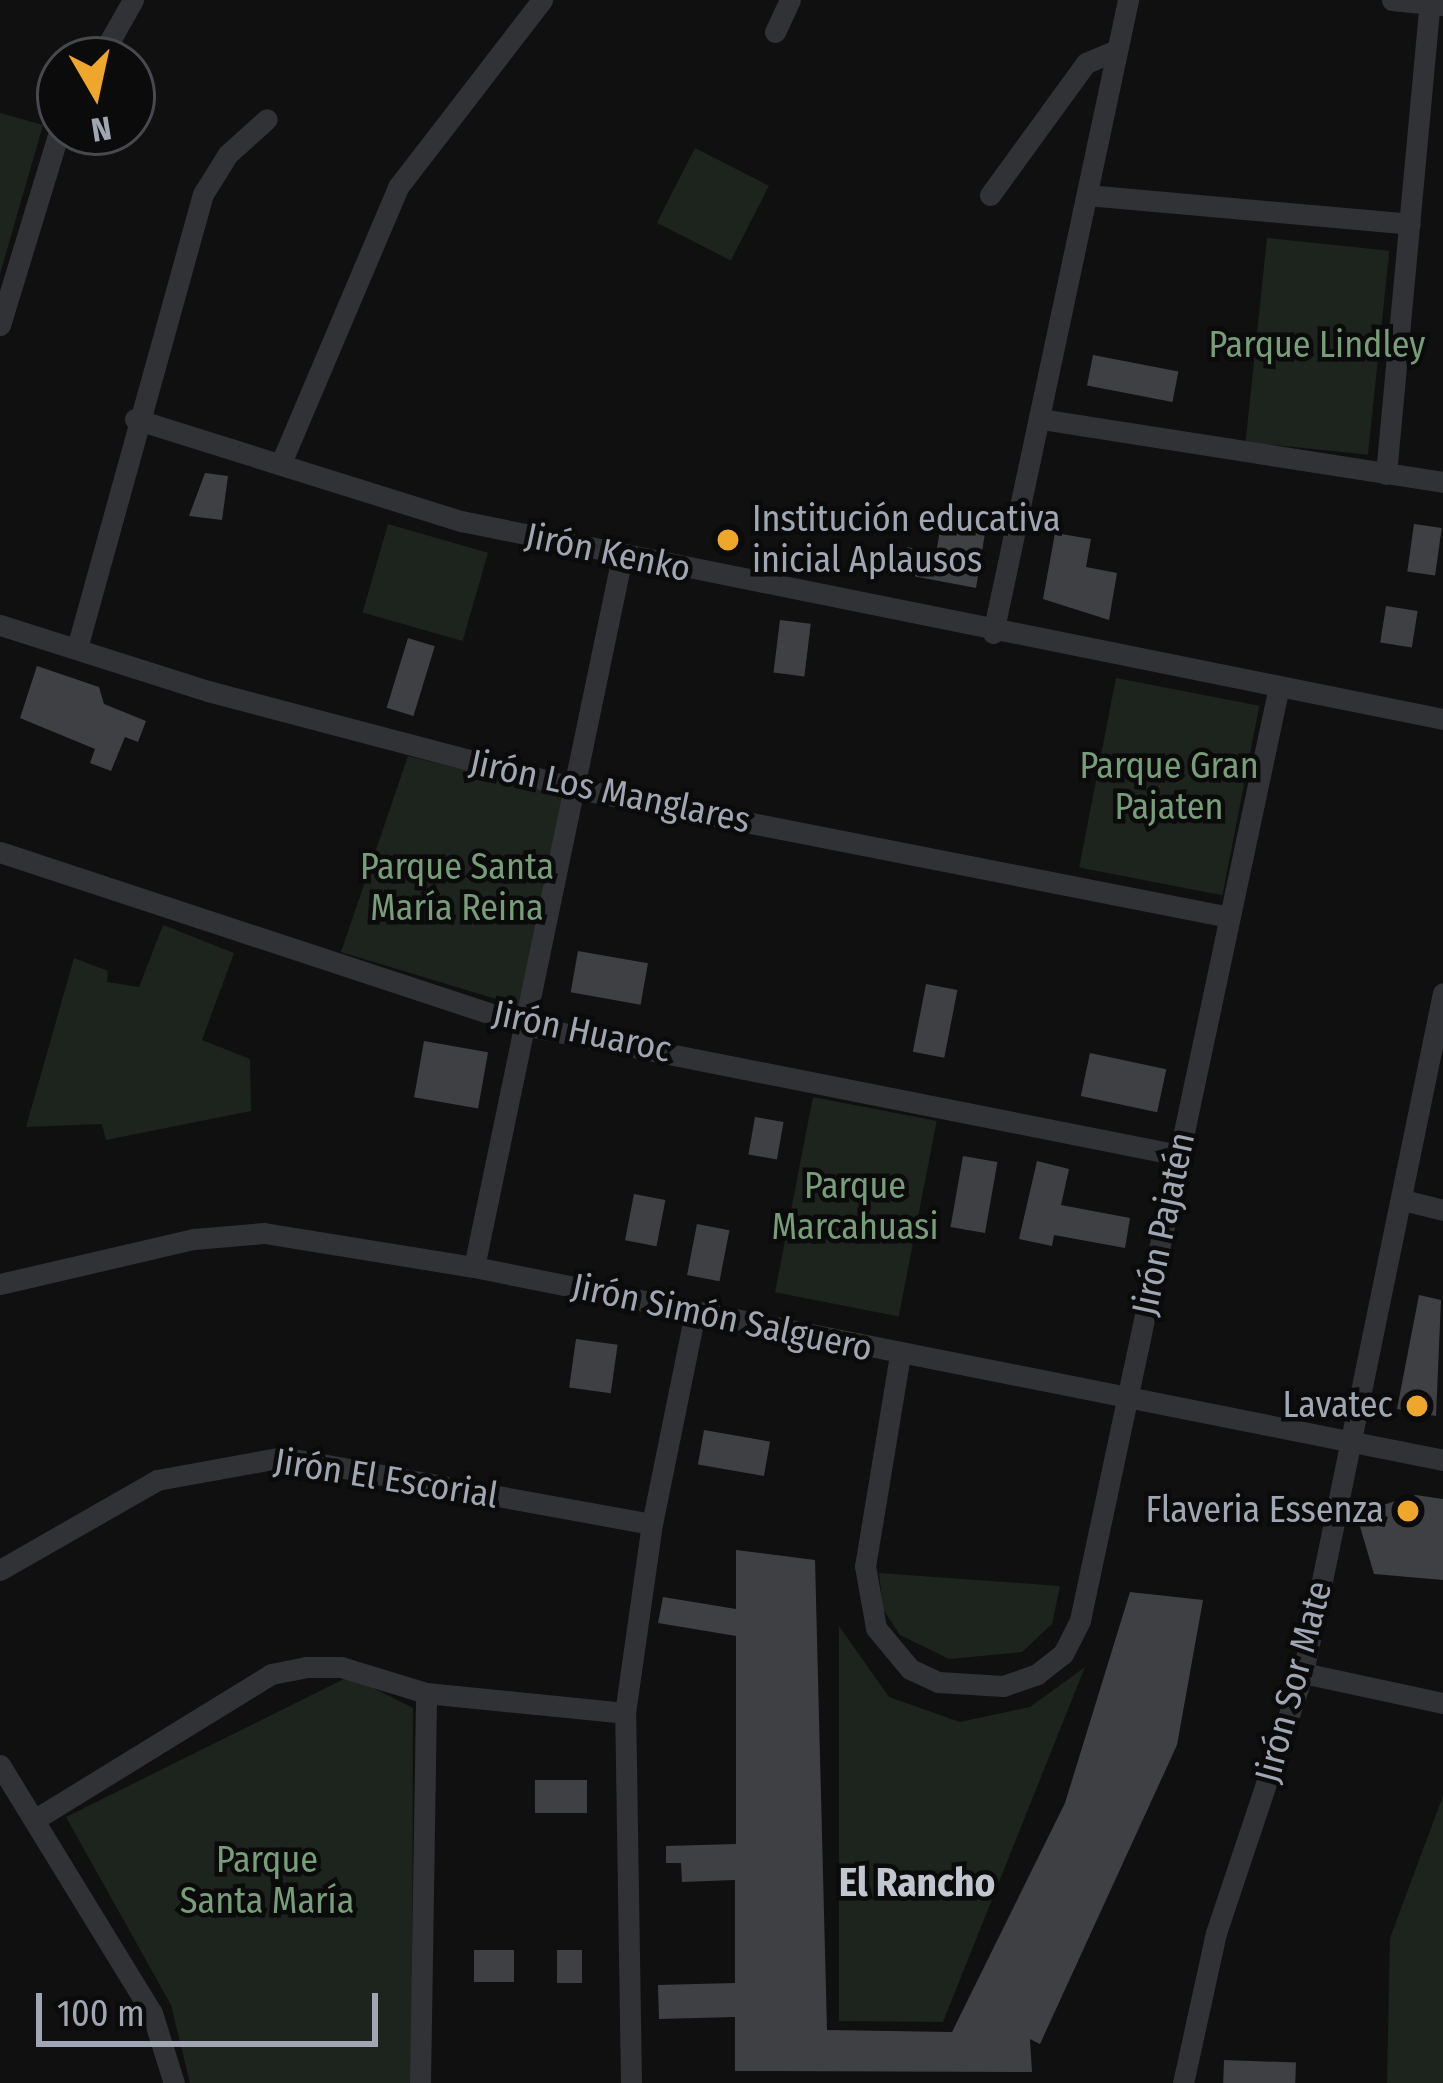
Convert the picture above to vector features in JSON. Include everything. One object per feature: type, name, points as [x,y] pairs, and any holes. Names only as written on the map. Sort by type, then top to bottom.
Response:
[{"type":"street","points":[[113,36],[133,0]]},
{"type":"street","points":[[281,463],[398,188],[542,0]]},
{"type":"street","points":[[775,32],[790,0]]},
{"type":"street","points":[[993,633],[1128,0]]},
{"type":"street","points":[[1386,474],[1437,5],[1392,0]]},
{"type":"street","points":[[990,196],[1085,63],[1117,50]]},
{"type":"street","points":[[77,648],[135,419],[203,194],[229,154],[267,119]]},
{"type":"street","points":[[0,325],[52,156]]},
{"type":"street","points":[[1087,195],[1410,224]]},
{"type":"street","name":"Jirón Kenko","points":[[135,419],[461,520],[622,557],[1278,691],[1443,719]]},
{"type":"street","points":[[1041,419],[1443,482]]},
{"type":"street","points":[[474,1267],[529,1026],[622,557]]},
{"type":"street","name":"Jirón Los Manglares","points":[[0,625],[578,789],[1229,917]]},
{"type":"street","name":"Jirón Pajatén","points":[[900,1355],[865,1590],[888,1649],[924,1676],[969,1688],[1020,1680],[1064,1654],[1080,1620],[1278,691]]},
{"type":"street","name":"Jirón Huaroc","points":[[0,852],[529,1026],[1179,1155]]},
{"type":"street","name":"Jirón Sor Mate","points":[[1183,2083],[1216,1933],[1303,1673],[1443,993]]},
{"type":"street","points":[[1403,1200],[1443,1210]]},
{"type":"street","name":"Jirón Simón Salguero","points":[[0,1284],[194,1239],[264,1233],[474,1267],[1443,1460]]},
{"type":"street","points":[[631,2083],[625,1713],[652,1524],[695,1312]]},
{"type":"street","name":"Jirón El Escorial","points":[[0,1570],[158,1480],[283,1457],[652,1524]]},
{"type":"street","points":[[34,1820],[272,1675],[341,1667],[426,1693],[625,1713]]},
{"type":"street","points":[[1303,1673],[1443,1703]]},
{"type":"street","points":[[420,2083],[426,1693]]},
{"type":"street","points":[[0,1765],[152,2013],[174,2083]]},
{"type":"green space","points":[[0,113],[36,123],[36,149],[0,274]]},
{"type":"green space","points":[[695,148],[769,186],[731,261],[657,223]]},
{"type":"green space","name":"Parque Lindley","points":[[1267,238],[1389,251],[1368,455],[1246,442]]},
{"type":"green space","points":[[388,524],[488,553],[463,641],[363,612]]},
{"type":"green space","name":"Parque Gran Pajaten","points":[[1116,678],[1259,706],[1222,895],[1079,867]]},
{"type":"green space","name":"Parque Santa María Reina","points":[[408,756],[570,795],[522,1007],[341,952]]},
{"type":"green space","points":[[163,925],[234,953],[202,1040],[250,1059],[251,1111],[106,1140],[102,1124],[26,1127],[74,958],[108,971],[107,982],[139,987]]},
{"type":"green space","name":"Parque Marcahuasi","points":[[813,1097],[937,1121],[899,1316],[775,1292]]},
{"type":"green space","points":[[879,1573],[1060,1586],[1052,1624],[1022,1652],[949,1659],[900,1635],[883,1609]]},
{"type":"green space","points":[[839,1626],[889,1697],[960,1722],[1030,1707],[1085,1667],[943,2022],[839,2021]]},
{"type":"green space","name":"Parque Santa María","points":[[350,1676],[413,1708],[412,2083],[190,2083],[171,2005],[66,1817]]},
{"type":"green space","points":[[1443,1796],[1443,2083],[1387,2083],[1390,1938]]},
{"type":"building","points":[[1093,355],[1178,372],[1172,402],[1087,385]]},
{"type":"building","points":[[205,473],[228,476],[222,520],[189,516]]},
{"type":"building","points":[[942,519],[986,527],[976,588],[902,574],[907,547],[936,553]]},
{"type":"building","points":[[1414,524],[1442,528],[1435,575],[1407,572]]},
{"type":"building","points":[[1055,533],[1091,539],[1086,567],[1117,573],[1109,620],[1043,599]]},
{"type":"building","points":[[1386,606],[1418,611],[1412,648],[1380,643]]},
{"type":"building","points":[[780,620],[811,624],[804,676],[774,673]]},
{"type":"building","points":[[408,638],[435,646],[413,716],[387,708]]},
{"type":"building","points":[[37,666],[99,687],[104,704],[146,721],[138,742],[125,737],[111,771],[90,763],[95,749],[20,718]]},
{"type":"building","points":[[578,951],[648,963],[641,1005],[571,992]]},
{"type":"building","points":[[926,984],[957,990],[944,1058],[913,1052]]},
{"type":"building","points":[[424,1041],[488,1052],[478,1108],[414,1097]]},
{"type":"building","points":[[1090,1053],[1166,1069],[1157,1112],[1081,1096]]},
{"type":"building","points":[[755,1117],[784,1122],[777,1159],[748,1154]]},
{"type":"building","points":[[963,1156],[997,1162],[985,1233],[950,1227]]},
{"type":"building","points":[[1037,1161],[1069,1169],[1061,1205],[1130,1218],[1125,1248],[1054,1235],[1052,1246],[1019,1239]]},
{"type":"building","points":[[634,1194],[665,1200],[656,1246],[625,1240]]},
{"type":"building","points":[[697,1224],[729,1230],[719,1281],[687,1275]]},
{"type":"building","points":[[1419,1295],[1441,1300],[1436,1416],[1397,1409]]},
{"type":"building","points":[[576,1339],[618,1345],[611,1393],[569,1388]]},
{"type":"building","points":[[704,1430],[770,1442],[764,1476],[698,1464]]},
{"type":"building","points":[[1416,1495],[1443,1499],[1443,1580],[1374,1574],[1356,1513]]},
{"type":"building","points":[[736,1550],[815,1560],[827,2030],[952,2032],[1065,1803],[1130,1592],[1203,1600],[1177,1745],[1040,2044],[1030,2039],[1032,2072],[735,2071],[735,2017],[659,2019],[658,1985],[735,1983],[735,1880],[682,1882],[681,1863],[666,1863],[666,1846],[736,1844],[736,1636],[658,1623],[663,1597],[736,1609]]},
{"type":"building","points":[[535,1780],[587,1780],[587,1813],[535,1813]]},
{"type":"building","points":[[474,1950],[514,1950],[514,1982],[474,1982]]},
{"type":"building","points":[[557,1950],[582,1950],[582,1983],[557,1983]]},
{"type":"building","points":[[1224,2060],[1296,2063],[1295,2083],[1223,2083]]},
{"type":"place","name":"Institución educativa inicial Aplausos","points":[[728,540]]},
{"type":"place","name":"Lavatec","points":[[1417,1406]]},
{"type":"place","name":"Flaveria Essenza","points":[[1408,1511]]},
{"type":"district","name":"El Rancho","points":[[917,1883]]}]
